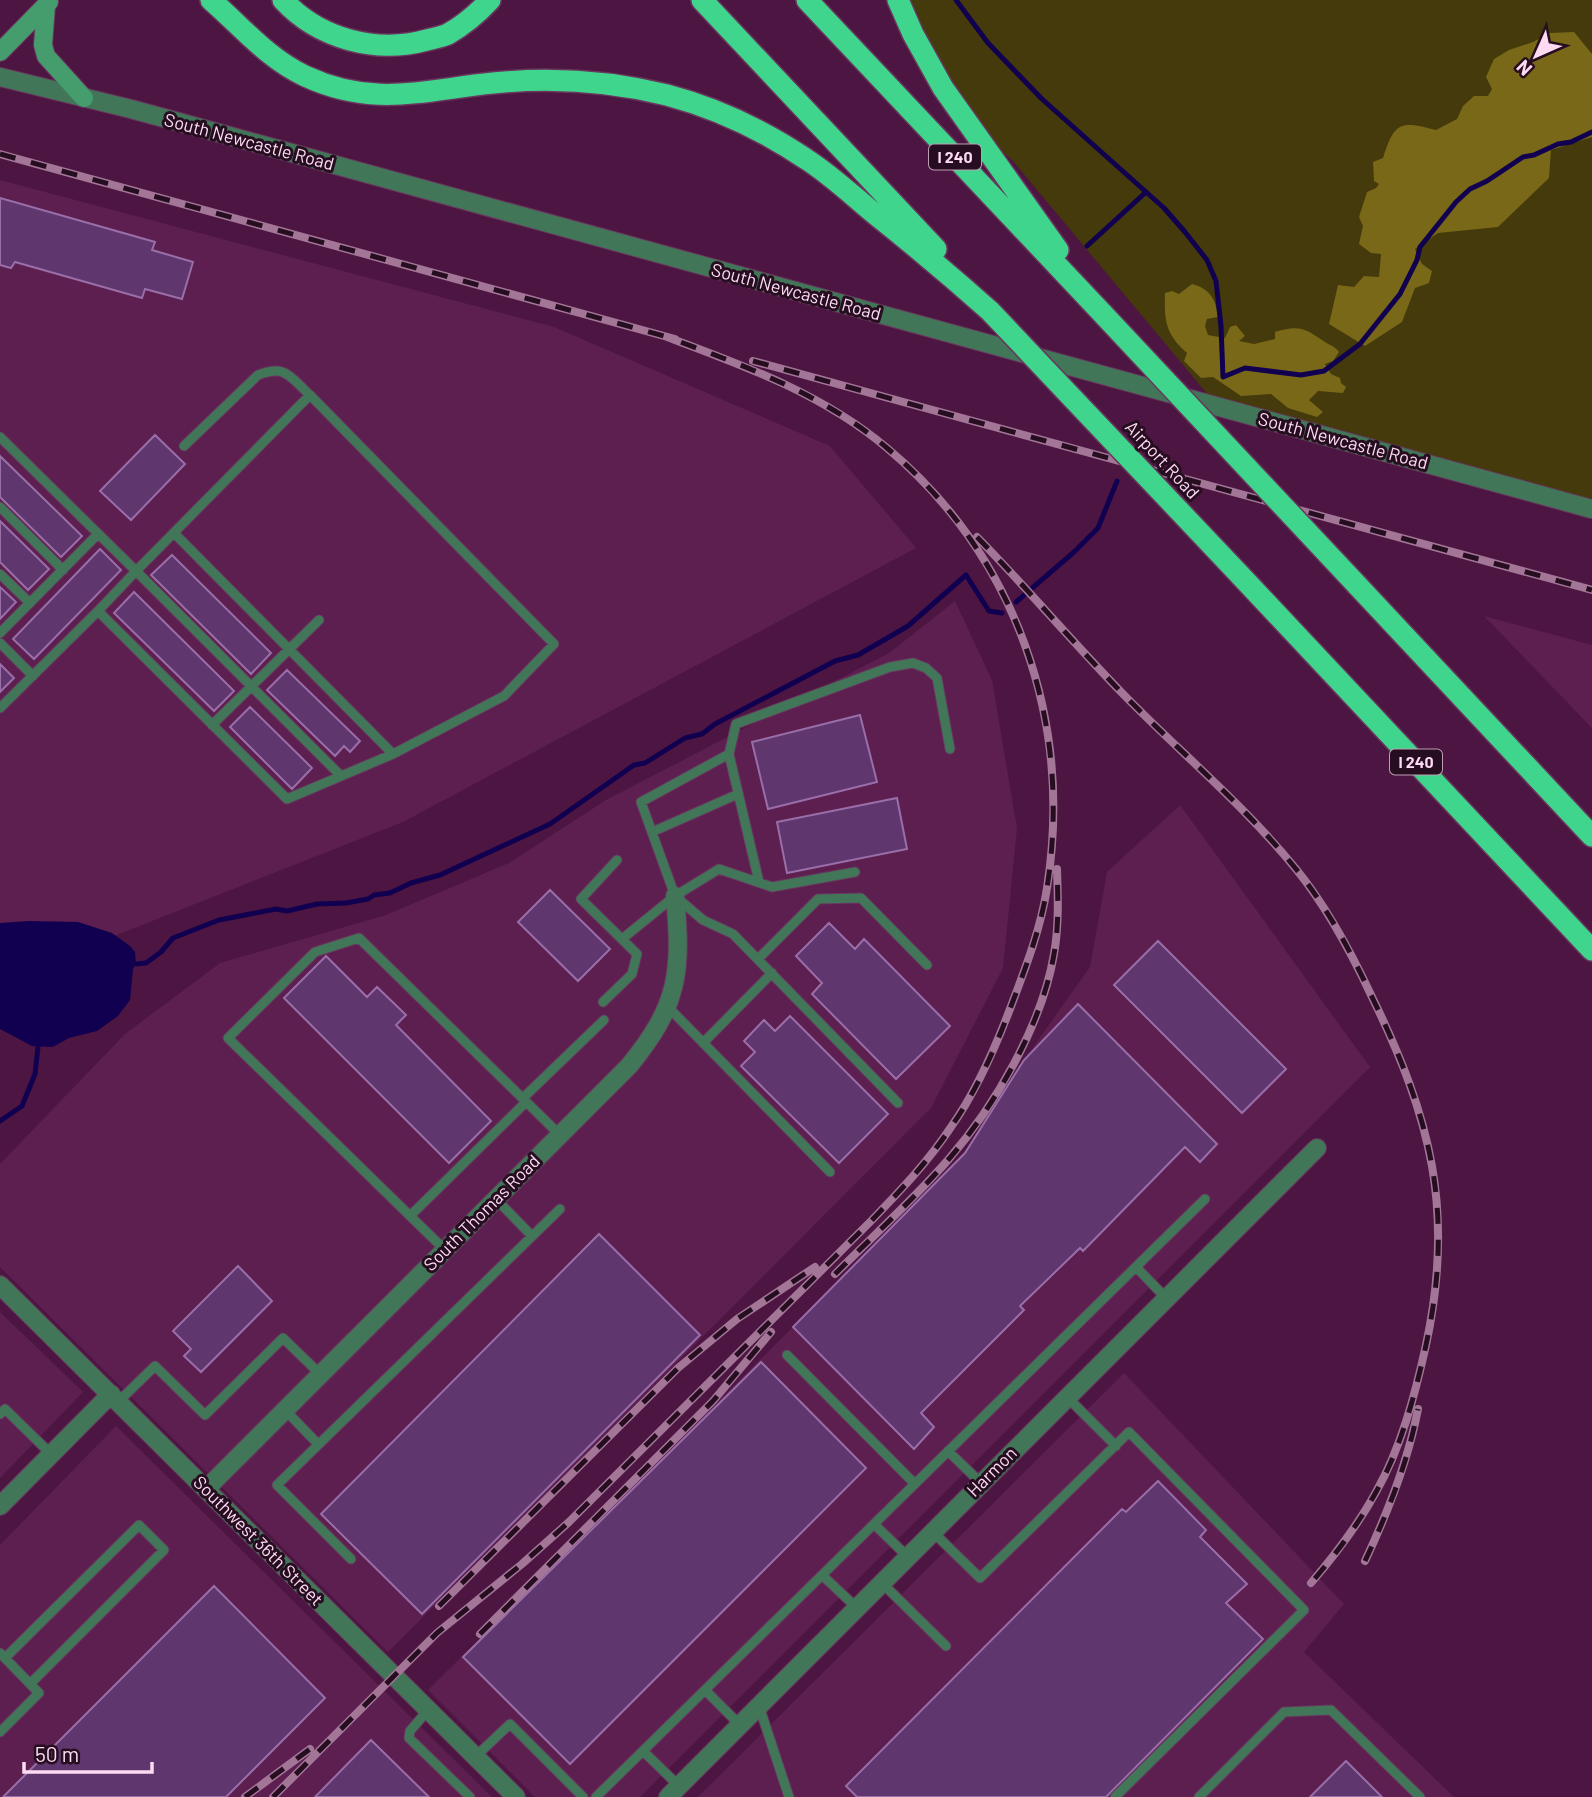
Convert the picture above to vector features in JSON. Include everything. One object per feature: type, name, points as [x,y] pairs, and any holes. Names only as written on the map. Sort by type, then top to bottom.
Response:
[{"type":"highway","points":[[211,0],[279,62],[338,89],[395,96],[493,83],[582,81],[667,95],[708,108],[745,123],[808,160],[946,267]]},
{"type":"highway","points":[[283,0],[315,26],[344,39],[377,46],[412,44],[446,35],[476,15],[490,0]]},
{"type":"highway","name":"Airport Road","points":[[702,0],[946,267],[1592,950]]},
{"type":"highway","name":"I 240","points":[[807,0],[1592,836]]},
{"type":"highway","points":[[898,0],[913,34],[943,88],[1103,314]]},
{"type":"main road","points":[[0,52],[49,3]]},
{"type":"main road","points":[[49,3],[43,41],[46,56],[84,98]]},
{"type":"street","name":"South Newcastle Road","points":[[0,77],[1592,509]]},
{"type":"street","name":"South Thomas Road","points":[[206,1489],[629,1066],[649,1041],[668,1007],[677,972],[680,943],[675,896]]},
{"type":"street","name":"Harmon","points":[[673,1791],[1317,1148]]},
{"type":"street","name":"Southwest 36th Street","points":[[0,1285],[516,1797]]},
{"type":"street","points":[[0,1506],[51,1454],[114,1398]]},
{"type":"lane","points":[[98,611],[287,799],[393,754],[504,695],[554,644],[310,395],[282,370],[273,369],[258,375],[184,446]]},
{"type":"lane","points":[[0,708],[310,395]]},
{"type":"lane","points":[[0,437],[341,776]]},
{"type":"lane","points":[[0,507],[63,570]]},
{"type":"lane","points":[[174,533],[393,754]]},
{"type":"lane","points":[[0,633],[99,534]]},
{"type":"lane","points":[[0,574],[30,603]]},
{"type":"lane","points":[[212,725],[319,620]]},
{"type":"lane","points":[[0,643],[33,676]]},
{"type":"lane","points":[[759,882],[729,754],[736,724],[890,667],[913,663],[926,668],[937,678],[950,749]]},
{"type":"lane","points":[[729,754],[640,802],[675,896],[703,920],[733,934],[898,1103]]},
{"type":"lane","points":[[652,832],[738,794]]},
{"type":"lane","points":[[603,1002],[632,974],[637,954],[581,900],[617,860]]},
{"type":"lane","points":[[622,939],[675,896],[719,869],[772,887],[855,872]]},
{"type":"lane","points":[[758,959],[818,898],[861,898],[927,965]]},
{"type":"lane","points":[[445,1250],[228,1038],[315,952],[359,938],[560,1135]]},
{"type":"lane","points":[[703,1043],[772,974]]},
{"type":"lane","points":[[668,1007],[830,1172]]},
{"type":"lane","points":[[410,1216],[604,1020]]},
{"type":"lane","points":[[496,1199],[532,1236]]},
{"type":"lane","points":[[596,1797],[1205,1199]]},
{"type":"lane","points":[[351,1559],[277,1485],[560,1209]]},
{"type":"lane","points":[[1136,1267],[1166,1298]]},
{"type":"lane","points":[[114,1398],[155,1366],[205,1415],[283,1338],[321,1375]]},
{"type":"lane","points":[[788,1355],[915,1483]]},
{"type":"lane","points":[[1067,1397],[1116,1446]]},
{"type":"lane","points":[[0,1414],[5,1409],[51,1454]]},
{"type":"lane","points":[[285,1410],[318,1444]]},
{"type":"lane","points":[[933,1531],[980,1578],[1129,1432],[1304,1609],[1115,1797]]},
{"type":"lane","points":[[948,1451],[981,1483]]},
{"type":"lane","points":[[874,1524],[908,1557]]},
{"type":"lane","points":[[0,1732],[39,1693],[30,1684],[2,1655],[139,1525],[164,1550],[30,1684]]},
{"type":"lane","points":[[822,1575],[857,1608]]},
{"type":"lane","points":[[882,1583],[946,1646]]},
{"type":"lane","points":[[705,1690],[740,1725]]},
{"type":"lane","points":[[759,1706],[789,1797]]},
{"type":"lane","points":[[428,1710],[410,1731],[410,1738],[470,1797]]},
{"type":"lane","points":[[1199,1797],[1284,1712],[1331,1710],[1420,1797]]},
{"type":"lane","points":[[475,1756],[510,1724],[583,1797]]},
{"type":"lane","points":[[643,1751],[673,1791]]},
{"type":"shaded area","points":[[908,0],[1592,0],[1592,501],[1209,396],[1012,160],[979,127],[952,86]]},
{"type":"shaded area","points":[[1574,32],[1592,54],[1592,137],[1551,150],[1549,178],[1498,227],[1438,233],[1415,249],[1422,264],[1432,271],[1429,283],[1415,288],[1402,322],[1365,346],[1329,324],[1338,285],[1354,287],[1364,276],[1379,277],[1381,254],[1371,253],[1359,244],[1363,226],[1359,217],[1367,192],[1379,184],[1374,181],[1373,162],[1383,158],[1396,131],[1407,125],[1436,130],[1457,119],[1463,106],[1474,96],[1488,96],[1492,89],[1486,77],[1494,59],[1550,33]]},
{"type":"shaded area","points":[[0,180],[554,327],[830,446],[916,548],[403,822],[0,981]]},
{"type":"shaded area","points":[[1192,284],[1208,292],[1216,305],[1218,317],[1207,319],[1205,326],[1208,335],[1225,338],[1230,327],[1236,325],[1245,336],[1239,341],[1254,344],[1275,339],[1275,332],[1296,328],[1307,331],[1334,347],[1339,352],[1333,361],[1325,364],[1331,374],[1340,378],[1346,387],[1343,393],[1318,391],[1309,400],[1323,412],[1317,417],[1288,408],[1271,394],[1241,396],[1213,377],[1201,378],[1184,361],[1187,353],[1171,333],[1165,312],[1165,293],[1172,291],[1179,294]]},
{"type":"shaded area","points":[[955,601],[992,680],[1017,828],[1003,968],[931,1108],[388,1652],[0,1267],[0,1164],[125,1034],[220,963],[386,915],[509,863],[606,800],[889,653]]},
{"type":"shaded area","points":[[1484,616],[1592,645],[1592,728]]},
{"type":"shaded area","points":[[1180,805],[1370,1067],[640,1797],[535,1797],[428,1690],[965,1153],[1024,1060],[1090,967],[1107,872]]},
{"type":"shaded area","points":[[78,922],[112,933],[130,946],[135,952],[136,964],[133,969],[130,1000],[118,1016],[97,1031],[69,1038],[53,1047],[32,1046],[0,1029],[0,923]]},
{"type":"shaded area","points":[[0,1312],[83,1392],[0,1478]]},
{"type":"shaded area","points":[[1124,1373],[1344,1604],[1304,1652],[1454,1797],[698,1797]]},
{"type":"shaded area","points":[[116,1426],[492,1797],[0,1797],[0,1545]]},
{"type":"building","points":[[0,198],[155,242],[152,250],[193,262],[182,299],[145,289],[142,298],[15,262],[11,268],[0,265]]},
{"type":"building","points":[[155,435],[185,464],[131,520],[100,491]]},
{"type":"building","points":[[0,456],[82,536],[61,557],[0,497]]},
{"type":"building","points":[[0,521],[49,569],[28,590],[0,562]]},
{"type":"building","points":[[100,549],[121,570],[34,659],[13,639]]},
{"type":"building","points":[[172,555],[271,653],[251,674],[151,575]]},
{"type":"building","points":[[0,587],[16,602],[0,619]]},
{"type":"building","points":[[134,592],[234,691],[214,711],[114,613]]},
{"type":"building","points":[[0,664],[14,678],[0,692]]},
{"type":"building","points":[[287,670],[360,741],[350,752],[344,746],[335,756],[267,690]]},
{"type":"building","points":[[250,707],[312,768],[292,789],[230,727]]},
{"type":"building","points":[[860,715],[877,782],[768,809],[752,742]]},
{"type":"building","points":[[897,798],[907,849],[787,873],[777,822]]},
{"type":"building","points":[[550,890],[610,949],[578,981],[518,922]]},
{"type":"building","points":[[829,923],[855,949],[864,939],[950,1026],[896,1079],[812,994],[822,983],[796,956]]},
{"type":"building","points":[[1158,941],[1286,1069],[1242,1113],[1114,985]]},
{"type":"building","points":[[326,956],[367,997],[377,987],[406,1015],[396,1025],[491,1121],[449,1163],[284,998]]},
{"type":"building","points":[[1078,1004],[1217,1144],[1200,1162],[1185,1147],[1083,1251],[1080,1248],[1020,1306],[1024,1310],[921,1413],[934,1427],[914,1449],[793,1327],[965,1153],[1024,1060]]},
{"type":"building","points":[[790,1016],[888,1114],[839,1163],[741,1066],[755,1052],[744,1041],[764,1020],[775,1031]]},
{"type":"building","points":[[599,1234],[700,1335],[422,1614],[321,1514]]},
{"type":"building","points":[[238,1266],[272,1301],[201,1372],[184,1356],[191,1349],[173,1331]]},
{"type":"building","points":[[761,1362],[866,1468],[570,1764],[463,1657]]},
{"type":"building","points":[[1158,1481],[1206,1530],[1200,1537],[1247,1584],[1226,1603],[1263,1639],[1106,1797],[857,1797],[846,1786],[1122,1509],[1126,1512]]},
{"type":"building","points":[[214,1586],[325,1698],[226,1797],[3,1797]]},
{"type":"building","points":[[371,1740],[429,1797],[315,1797]]},
{"type":"building","points":[[1346,1761],[1382,1797],[1310,1797]]},
{"type":"waterway","points":[[956,0],[988,43],[1042,99],[1164,208],[1207,260],[1216,281],[1223,377],[1245,368],[1301,375],[1324,371],[1360,344],[1400,294],[1417,260],[1420,247],[1456,202],[1470,189],[1523,157],[1571,142],[1592,132]]},
{"type":"waterway","points":[[1087,246],[1145,193]]},
{"type":"waterway","points":[[1016,602],[1098,528],[1117,481]]},
{"type":"waterway","points":[[136,964],[146,963],[161,952],[173,938],[219,920],[276,909],[287,911],[317,904],[346,903],[390,893],[411,883],[440,875],[550,824],[634,765],[645,763],[685,738],[702,734],[715,724],[835,661],[858,655],[908,626],[966,575],[989,611],[1002,613]]},
{"type":"waterway","points":[[0,1121],[22,1106],[35,1074],[38,1047]]},
{"type":"railway","points":[[0,154],[675,339]]},
{"type":"railway","points":[[273,1797],[437,1633],[569,1522],[913,1176],[942,1140],[978,1082],[1007,1017],[1037,931],[1047,888],[1053,826],[1051,765],[1042,705],[1026,647],[1002,591],[970,539],[932,491],[887,448],[837,412],[782,383],[667,337]]},
{"type":"railway","points":[[753,361],[1592,590]]},
{"type":"railway","points":[[977,537],[1125,696],[1256,824],[1307,884],[1338,930],[1364,980],[1392,1041],[1423,1125],[1432,1166],[1438,1251],[1434,1297],[1422,1364],[1406,1421],[1385,1475],[1354,1528],[1311,1583]]},
{"type":"railway","points":[[835,1274],[907,1204],[966,1139],[1014,1063],[1039,1009],[1054,954],[1058,901],[1057,869]]},
{"type":"railway","points":[[439,1606],[678,1368],[737,1319],[815,1267]]},
{"type":"railway","points":[[480,1634],[713,1401],[771,1332]]},
{"type":"railway","points":[[1365,1561],[1396,1486],[1418,1409]]},
{"type":"railway","points":[[245,1797],[310,1749]]}]
